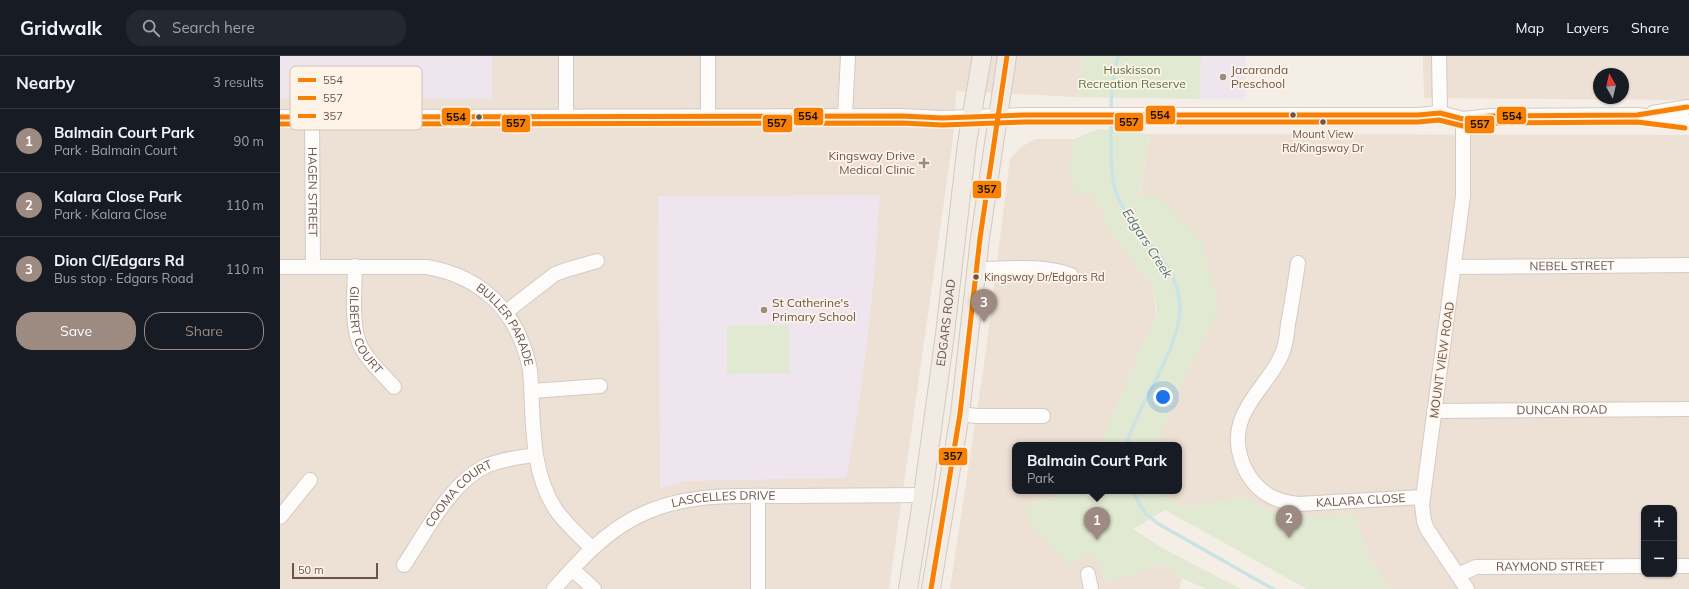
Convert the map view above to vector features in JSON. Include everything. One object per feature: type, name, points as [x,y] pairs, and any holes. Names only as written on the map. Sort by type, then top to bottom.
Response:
[{"type":"main road","name":"EDGARS ROAD","points":[[908,589],[924,495],[945,334],[967,142],[982,56]]},
{"type":"main road","name":"EDGARS ROAD","points":[[931,589],[960,414],[976,269],[1007,56]]},
{"type":"main road","points":[[945,334],[969,336]]},
{"type":"street","points":[[566,56],[566,117]]},
{"type":"street","points":[[708,56],[708,116]]},
{"type":"street","points":[[846,116],[848,56]]},
{"type":"street","points":[[1439,56],[1440,113]]},
{"type":"street","points":[[422,117],[846,116],[971,118],[998,116],[1094,115],[1418,115],[1440,113],[1463,118],[1490,116],[1637,115],[1688,111]]},
{"type":"street","name":"MOUNT VIEW ROAD","points":[[1463,118],[1463,196],[1422,512],[1428,529],[1467,589]]},
{"type":"street","name":"HAGEN STREET","points":[[312,130],[313,266]]},
{"type":"street","points":[[506,312],[555,274],[597,261]]},
{"type":"street","name":"KALARA CLOSE","points":[[1298,263],[1282,356],[1242,417],[1239,429],[1239,452],[1242,463],[1256,485],[1271,496],[1285,502],[1298,504],[1423,497]]},
{"type":"street","name":"NEBEL STREET","points":[[1454,267],[1689,265]]},
{"type":"street","name":"GILBERT COURT","points":[[355,266],[355,323],[359,342],[369,358],[394,387]]},
{"type":"street","name":"BULLER PARADE","points":[[280,267],[411,266],[440,270],[469,281],[483,289],[506,312],[524,345],[530,370],[536,455],[539,475],[556,510],[592,548]]},
{"type":"street","points":[[976,269],[1041,268],[1056,270],[1071,275]]},
{"type":"street","points":[[532,391],[600,386]]},
{"type":"street","name":"DUNCAN ROAD","points":[[1434,411],[1689,409]]},
{"type":"street","points":[[960,414],[977,416],[1043,416]]},
{"type":"street","name":"COOMA COURT","points":[[404,565],[449,498],[467,478],[487,466],[498,462],[536,455]]},
{"type":"street","points":[[280,517],[310,480]]},
{"type":"street","name":"LASCELLES DRIVE","points":[[554,589],[592,548],[624,523],[658,508],[700,497],[924,495]]},
{"type":"street","points":[[758,496],[758,589]]},
{"type":"street","name":"RAYMOND STREET","points":[[1458,575],[1476,567],[1641,566]]},
{"type":"street","points":[[1677,566],[1689,566]]},
{"type":"street","points":[[572,569],[594,589]]},
{"type":"street","points":[[1088,574],[1091,589]]},
{"type":"shaded area","points":[[280,56],[1084,56],[1077,97],[956,91],[954,131],[889,589],[280,589]]},
{"type":"shaded area","points":[[280,56],[492,56],[492,99],[422,99],[422,66],[290,66],[290,99],[280,99]]},
{"type":"shaded area","name":"Jacaranda Preschool","points":[[1201,56],[1246,56],[1245,99],[1200,99]]},
{"type":"shaded area","points":[[1423,56],[1689,56],[1689,100],[1629,100],[1629,68],[1593,68],[1593,99],[1424,98]]},
{"type":"shaded area","points":[[1150,134],[1689,135],[1689,589],[1390,589],[1370,559],[1355,515],[1296,517],[1266,509],[1246,497],[1182,507],[1168,499],[1166,494],[1182,494],[1182,442],[1159,442],[1176,395],[1139,198]]},
{"type":"shaded area","points":[[1035,139],[1074,139],[1068,179],[1074,181],[1093,194],[1102,210],[1108,229],[1152,285],[1157,318],[1142,346],[1101,442],[1012,442],[1012,494],[1064,494],[1026,505],[1080,558],[1089,555],[1098,561],[1102,569],[1105,583],[1162,564],[1182,578],[1179,589],[950,589],[986,351],[1010,159],[1020,148]]},
{"type":"shaded area","name":"St Catherine's Primary School","points":[[880,195],[874,278],[867,342],[858,411],[846,478],[686,481],[660,488],[658,196]]},
{"type":"green space","name":"Huskisson Recreation Reserve","points":[[1084,56],[1201,56],[1200,99],[1077,97]]},
{"type":"green space","points":[[1098,129],[1121,130],[1150,134],[1139,197],[1159,196],[1203,243],[1219,308],[1176,395],[1159,442],[1101,442],[1142,346],[1157,318],[1157,310],[1152,285],[1108,229],[1102,210],[1093,194],[1074,195],[1074,181],[1067,179],[1074,139]]},
{"type":"green space","points":[[727,325],[789,325],[790,373],[727,374]]},
{"type":"green space","points":[[1064,494],[1166,494],[1168,499],[1182,507],[1246,497],[1266,509],[1296,517],[1355,515],[1370,559],[1390,589],[1307,589],[1165,510],[1133,529],[1166,550],[1241,589],[1206,589],[1182,578],[1162,564],[1105,583],[1101,567],[1097,561],[1089,555],[1068,565],[1029,523],[1026,505]]},
{"type":"waterway","name":"Edgars Creek","points":[[1111,112],[1112,85],[1118,56]]},
{"type":"waterway","name":"Edgars Creek","points":[[1111,119],[1111,160],[1113,180],[1119,200],[1135,226],[1155,250],[1172,275],[1180,304],[1177,330],[1172,344],[1134,423],[1128,442]]},
{"type":"waterway","name":"Edgars Creek","points":[[1134,494],[1145,513],[1157,523],[1273,589]]},
{"type":"transit line","name":"357","points":[[931,589],[960,414],[980,238],[1007,56]]},
{"type":"transit line","name":"554","points":[[422,117],[902,116],[942,118],[1026,115],[1418,115],[1440,113],[1463,119],[1490,116],[1637,115],[1687,107]]},
{"type":"transit line","name":"554","points":[[280,117],[290,117]]},
{"type":"transit line","name":"557","points":[[422,124],[902,123],[942,125],[1026,122],[1418,122],[1439,120],[1463,126],[1490,123],[1637,122],[1685,128]]},
{"type":"transit line","name":"557","points":[[280,124],[290,124]]},
{"type":"place","name":"Jacaranda Preschool","points":[[1223,77]]},
{"type":"place","name":"Mount View Rd/Kingsway Dr","points":[[1323,122]]},
{"type":"place","name":"Kingsway Drive Medical Clinic","points":[[924,163]]},
{"type":"place","name":"Kingsway Dr/Edgars Rd","points":[[976,277]]},
{"type":"place","name":"St Catherine's Primary School","points":[[764,310]]},
{"type":"place","name":"Dion Cl/Edgars Rd","points":[[984,322]]},
{"type":"place","name":"Kalara Close Park","points":[[1289,538]]},
{"type":"place","name":"Balmain Court Park","points":[[1097,540]]}]
